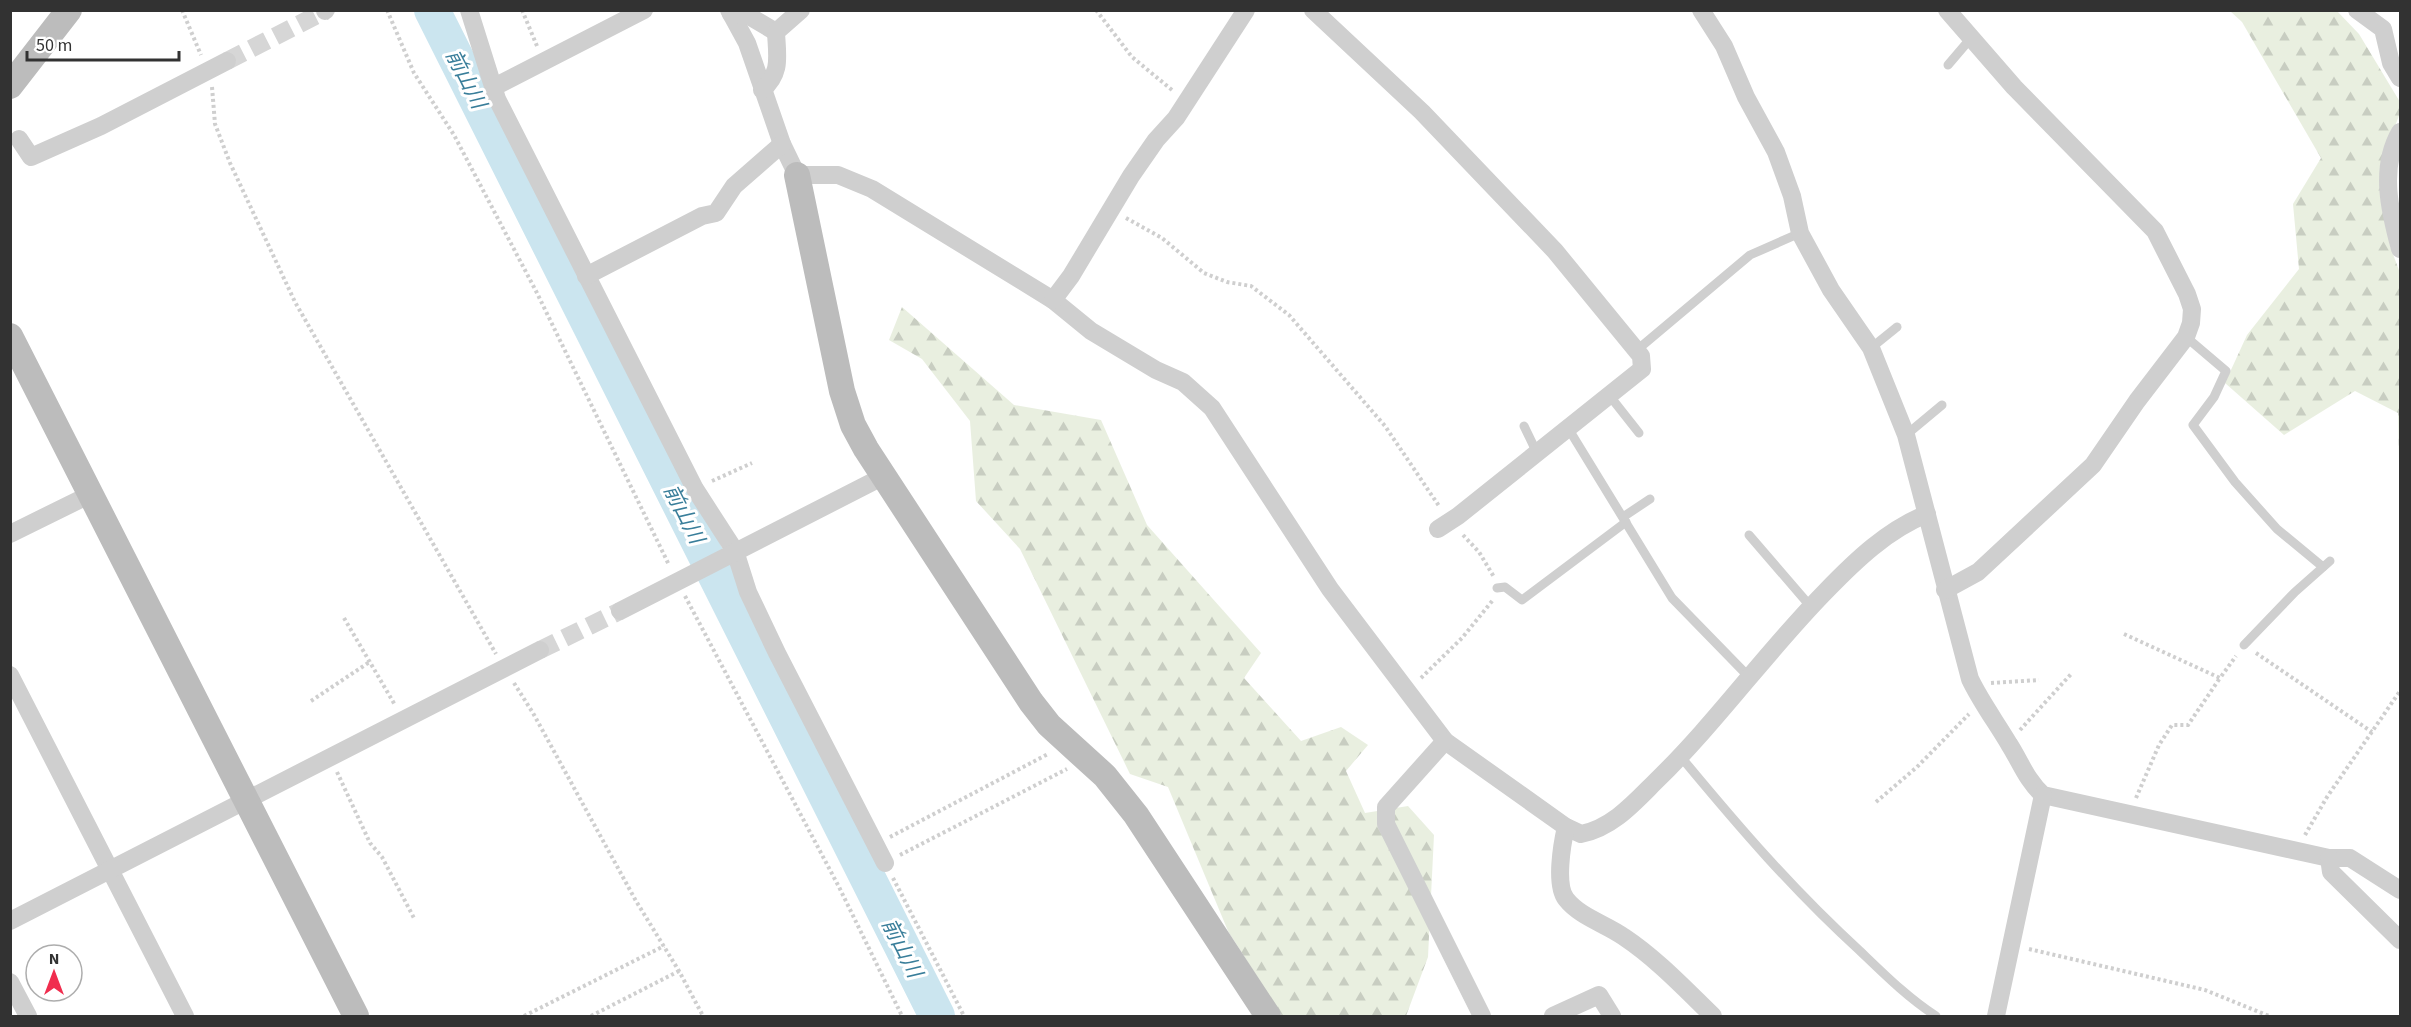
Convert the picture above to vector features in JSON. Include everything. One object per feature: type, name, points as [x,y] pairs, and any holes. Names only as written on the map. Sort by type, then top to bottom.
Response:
[{"type":"street","points":[[10,86],[69,10]]},
{"type":"street","points":[[469,10],[497,99],[885,862]]},
{"type":"street","points":[[494,87],[644,10]]},
{"type":"street","points":[[776,32],[801,10]]},
{"type":"street","points":[[1053,300],[1111,213],[1137,167],[1187,101],[1246,10]]},
{"type":"street","points":[[1313,10],[1422,112],[1555,251],[1641,356],[1642,369],[1444,525]]},
{"type":"street","points":[[1701,10],[1724,46],[1746,97],[1776,152],[1792,196],[1800,233],[1831,290],[1871,348],[1906,435],[1973,685],[2034,787],[2043,795],[2128,815],[2221,832],[2329,858],[2350,858],[2400,890]]},
{"type":"street","points":[[1946,591],[1978,572],[2093,465],[2136,401],[2186,337],[2192,309],[2187,294],[2155,231],[2014,87],[1947,10]]},
{"type":"street","points":[[2357,10],[2383,29],[2391,63],[2400,78]]},
{"type":"street","points":[[730,12],[749,16],[776,32]]},
{"type":"street","points":[[730,12],[747,43],[782,144],[797,175],[842,391],[853,425],[882,477],[976,615],[1008,670],[1049,726],[1105,776],[1136,815],[1268,1017]]},
{"type":"street","points":[[762,90],[774,80],[778,58],[776,32]]},
{"type":"street","points":[[19,139],[31,157],[101,126],[227,61]]},
{"type":"street","points":[[2400,132],[2389,161],[2388,183],[2400,249]]},
{"type":"street","points":[[586,276],[702,216],[716,213],[734,186],[782,144]]},
{"type":"street","points":[[797,175],[838,175],[872,189],[1053,300],[1091,331],[1156,370],[1184,382],[1212,408],[1330,589],[1445,741],[1566,827],[1581,834],[1612,821],[1681,757],[1811,607],[1866,553],[1913,520],[1927,514]]},
{"type":"street","points":[[10,336],[356,1017]]},
{"type":"street","points":[[620,611],[882,477]]},
{"type":"street","points":[[10,534],[89,495]]},
{"type":"street","points":[[10,921],[540,650]]},
{"type":"street","points":[[10,675],[185,1017]]},
{"type":"street","points":[[1445,741],[1386,807],[1386,824],[1482,1017]]},
{"type":"street","points":[[1995,1017],[2043,795]]},
{"type":"street","points":[[1566,827],[1562,844],[1561,880],[1565,898],[1586,915],[1623,936],[1654,959],[1713,1017]]},
{"type":"street","points":[[2329,858],[2331,872],[2400,940]]},
{"type":"street","points":[[10,982],[28,1017]]},
{"type":"street","points":[[1553,1017],[1599,995],[1612,1017]]},
{"type":"lane","points":[[1948,65],[1971,38]]},
{"type":"lane","points":[[1637,350],[1750,255],[1800,233]]},
{"type":"lane","points":[[1871,348],[1897,327]]},
{"type":"lane","points":[[2186,337],[2226,371],[2214,397],[2193,425],[2235,482],[2277,529],[2326,564],[2244,645]]},
{"type":"lane","points":[[1609,395],[1639,433]]},
{"type":"lane","points":[[1906,435],[1942,405]]},
{"type":"lane","points":[[1524,426],[1537,453]]},
{"type":"lane","points":[[1568,428],[1672,598],[1749,677]]},
{"type":"lane","points":[[1497,588],[1505,587],[1522,600],[1650,499]]},
{"type":"lane","points":[[1749,535],[1811,607]]},
{"type":"lane","points":[[1681,757],[1764,857],[1799,894],[1893,982],[1936,1017]]},
{"type":"path","points":[[182,10],[203,60]]},
{"type":"path","points":[[387,10],[414,73],[454,135],[526,272],[902,1017]]},
{"type":"path","points":[[522,10],[544,63]]},
{"type":"path","points":[[1096,10],[1132,57],[1187,101]]},
{"type":"path","points":[[211,79],[215,124],[230,163],[295,302],[504,668],[533,713],[636,901],[679,970],[703,1017]]},
{"type":"path","points":[[1111,213],[1136,222],[1162,238],[1204,273],[1261,291],[1289,315],[1385,426],[1444,525],[1479,552],[1494,576],[1498,595],[1462,638],[1407,690]]},
{"type":"path","points":[[695,489],[752,463]]},
{"type":"path","points":[[344,618],[403,720]]},
{"type":"path","points":[[2124,634],[2220,678]]},
{"type":"path","points":[[2128,815],[2159,745],[2172,726],[2188,725],[2244,645],[2372,732]]},
{"type":"path","points":[[311,701],[370,661]]},
{"type":"path","points":[[2008,742],[2072,673]]},
{"type":"path","points":[[1973,685],[2039,680]]},
{"type":"path","points":[[2296,851],[2327,796],[2400,691]]},
{"type":"path","points":[[1876,802],[1917,767],[1982,703]]},
{"type":"path","points":[[876,844],[1077,751]]},
{"type":"path","points":[[964,1017],[885,862],[1077,751]]},
{"type":"path","points":[[330,758],[370,843],[382,857],[415,920]]},
{"type":"path","points":[[2010,945],[2205,990],[2269,1017]]},
{"type":"path","points":[[524,1017],[664,946]]},
{"type":"path","points":[[591,1017],[679,970]]},
{"type":"green space","points":[[2230,11],[2337,11],[2359,34],[2400,102],[2400,113],[2381,163],[2390,246],[2400,273],[2400,513],[2398,413],[2355,391],[2284,435],[2225,383],[2247,335],[2299,269],[2293,204],[2321,158],[2242,22]]},
{"type":"green space","points":[[902,307],[1014,405],[1101,420],[1147,525],[1261,653],[1244,678],[1301,741],[1341,727],[1368,745],[1346,771],[1365,813],[1408,806],[1434,835],[1428,957],[1406,1016],[1282,1016],[1228,931],[1168,787],[1130,774],[1020,549],[976,501],[970,421],[922,359],[889,340]]},
{"type":"waterway","name":"前山川","points":[[432,10],[937,1016]]},
{"type":"tunnel","points":[[227,61],[325,11]]},
{"type":"tunnel","points":[[540,650],[620,611]]}]
